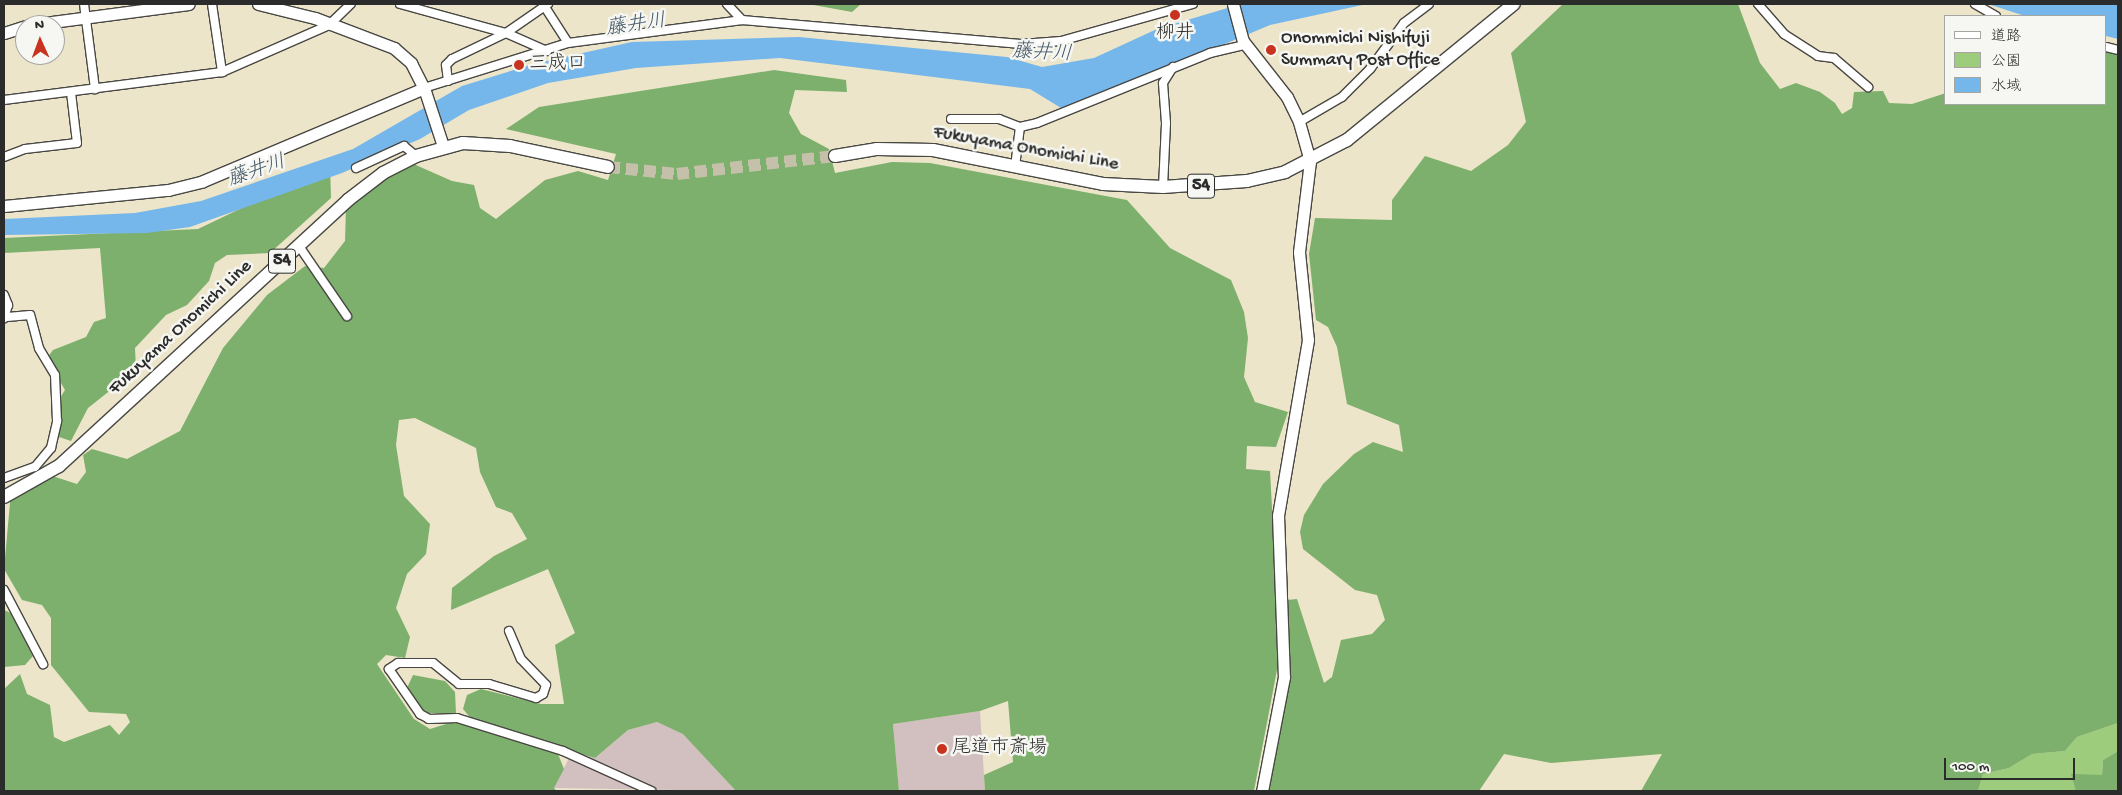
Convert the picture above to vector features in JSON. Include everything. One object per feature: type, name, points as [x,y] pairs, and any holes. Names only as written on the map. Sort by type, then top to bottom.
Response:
[{"type":"main road","name":"Fukuyama Onomichi Line","points":[[835,156],[876,149],[933,150],[1103,184],[1162,187],[1247,181],[1310,161],[1347,140],[1514,4]]},
{"type":"main road","name":"Fukuyama Onomichi Line","points":[[4,497],[58,466],[348,200],[442,140],[510,146],[608,167]]},
{"type":"street","points":[[64,15],[85,9],[189,4]]},
{"type":"street","points":[[212,4],[222,72]]},
{"type":"street","points":[[258,4],[329,24],[394,48],[411,63],[426,93],[442,140]]},
{"type":"street","points":[[4,100],[71,93],[222,72],[329,24],[351,4]]},
{"type":"street","points":[[400,4],[506,32],[547,51]]},
{"type":"street","points":[[727,4],[742,20]]},
{"type":"street","points":[[4,206],[168,190],[203,181],[426,93],[448,81],[568,43],[742,20],[1021,44],[1061,41],[1164,8],[1194,4]]},
{"type":"street","points":[[1233,4],[1244,41],[1286,97],[1300,122],[1310,161],[1299,252],[1308,340],[1278,515],[1284,669],[1262,791]]},
{"type":"street","points":[[1300,122],[1342,97],[1370,69],[1404,23],[1429,4]]},
{"type":"street","points":[[1758,4],[1784,34],[1818,56],[1834,58],[1868,87]]},
{"type":"street","points":[[1975,4],[1994,15]]},
{"type":"street","points":[[448,81],[446,65],[452,59],[506,32],[546,5],[568,43]]},
{"type":"street","points":[[85,9],[95,89]]},
{"type":"street","points":[[951,119],[999,119],[1020,126],[1244,41]]},
{"type":"street","points":[[1162,187],[1166,123],[1163,83],[1173,67]]},
{"type":"street","points":[[4,157],[25,149],[77,142],[71,93]]},
{"type":"street","points":[[1015,167],[1020,126]]},
{"type":"street","points":[[356,168],[404,146],[416,156]]},
{"type":"street","points":[[298,246],[347,316]]},
{"type":"street","points":[[4,295],[5,317],[30,315],[39,348],[55,375],[57,422],[51,448],[35,467],[4,478]]},
{"type":"street","points":[[4,590],[43,664]]},
{"type":"street","points":[[509,631],[521,659],[546,685],[543,694],[536,698],[489,684],[459,684],[433,663],[398,663],[389,670],[420,714],[429,719],[456,718],[563,751],[651,791]]},
{"type":"shaded area","points":[[980,711],[985,791],[899,791],[893,724]]},
{"type":"shaded area","points":[[657,722],[683,733],[736,791],[554,788],[573,750],[595,758],[628,730]]},
{"type":"green space","points":[[808,4],[861,4],[852,12]]},
{"type":"green space","points":[[1563,4],[1738,4],[1760,63],[1780,89],[1796,83],[1820,92],[1835,103],[1842,114],[1852,108],[1854,92],[1883,91],[1889,103],[1912,104],[1944,94],[1944,105],[2107,105],[2107,48],[2118,51],[2118,723],[2077,737],[2065,751],[2032,754],[2009,768],[1983,774],[1978,791],[1641,791],[1662,754],[1551,763],[1504,754],[1479,791],[1268,791],[1289,678],[1287,600],[1297,599],[1324,683],[1332,677],[1341,640],[1372,634],[1385,620],[1377,595],[1355,590],[1303,549],[1300,532],[1304,515],[1323,484],[1354,454],[1373,442],[1403,452],[1399,425],[1347,404],[1337,347],[1328,327],[1316,320],[1309,254],[1315,218],[1392,220],[1392,200],[1425,156],[1471,171],[1508,145],[1526,122],[1511,53]]},
{"type":"green space","points":[[774,70],[846,80],[847,92],[795,90],[789,113],[801,134],[829,149],[835,173],[892,162],[930,163],[1127,200],[1170,248],[1231,280],[1244,312],[1248,338],[1244,377],[1255,402],[1288,412],[1276,447],[1247,446],[1246,469],[1270,471],[1280,654],[1254,791],[985,791],[984,775],[1013,762],[1008,701],[980,711],[893,724],[899,791],[736,791],[683,734],[657,722],[628,730],[595,758],[473,721],[463,709],[467,695],[481,689],[541,704],[564,704],[555,645],[575,633],[548,569],[451,610],[452,588],[494,556],[527,539],[512,513],[496,507],[480,472],[476,448],[415,418],[399,420],[396,445],[404,496],[430,524],[426,554],[407,574],[396,608],[410,637],[405,658],[386,655],[377,664],[414,719],[430,729],[456,721],[558,754],[564,769],[554,788],[557,791],[4,791],[4,689],[20,674],[27,694],[50,705],[54,737],[64,742],[110,725],[119,735],[130,722],[126,714],[89,712],[51,665],[51,618],[42,605],[22,600],[4,569],[11,492],[43,473],[77,484],[86,472],[83,455],[92,449],[127,459],[180,431],[223,348],[267,295],[305,266],[324,268],[345,241],[346,207],[400,158],[452,181],[474,185],[480,208],[496,219],[545,180],[578,171],[608,180],[616,154],[506,129],[539,107]]},
{"type":"green space","points":[[330,166],[331,198],[270,253],[227,255],[215,263],[209,281],[187,305],[166,315],[135,348],[136,370],[88,408],[71,441],[56,436],[58,401],[65,390],[47,358],[53,350],[86,337],[94,322],[106,318],[100,248],[4,253],[4,238],[198,229]]},
{"type":"green space","points":[[4,610],[13,614],[33,656],[25,665],[4,667]]},
{"type":"green space","points":[[413,675],[445,681],[455,692],[456,713],[424,713],[407,688]]},
{"type":"green space","points":[[2118,723],[2118,751],[2103,760],[2102,775],[2076,791],[1978,791],[1983,774],[2009,768],[2032,754],[2065,751],[2077,737]]},
{"type":"green space","points":[[2118,751],[2118,791],[2076,791],[2071,774],[2102,775],[2103,760]]},
{"type":"water","points":[[1241,4],[1367,4],[1270,25],[1066,111],[1030,89],[780,58],[636,68],[548,83],[469,110],[420,139],[342,173],[190,227],[147,233],[4,235],[4,219],[135,213],[201,201],[353,149],[462,86],[533,64],[632,42],[799,37],[1007,57],[1042,67],[1094,58],[1157,29]]},
{"type":"water","points":[[1988,4],[2118,4],[2118,39],[2107,36],[2107,15],[2022,15]]},
{"type":"tunnel","points":[[608,167],[677,174],[835,156]]},
{"type":"place","name":"柳井","points":[[1175,15]]},
{"type":"place","name":"Onommichi Nishifuji Summary Post Office","points":[[1271,50]]},
{"type":"place","name":"三成口","points":[[519,65]]},
{"type":"place","name":"尾道市斎場","points":[[942,749]]},
{"type":"water label","name":"藤井川","points":[[636,26]]},
{"type":"water label","name":"藤井川","points":[[1042,54]]},
{"type":"water label","name":"藤井川","points":[[257,172]]}]
